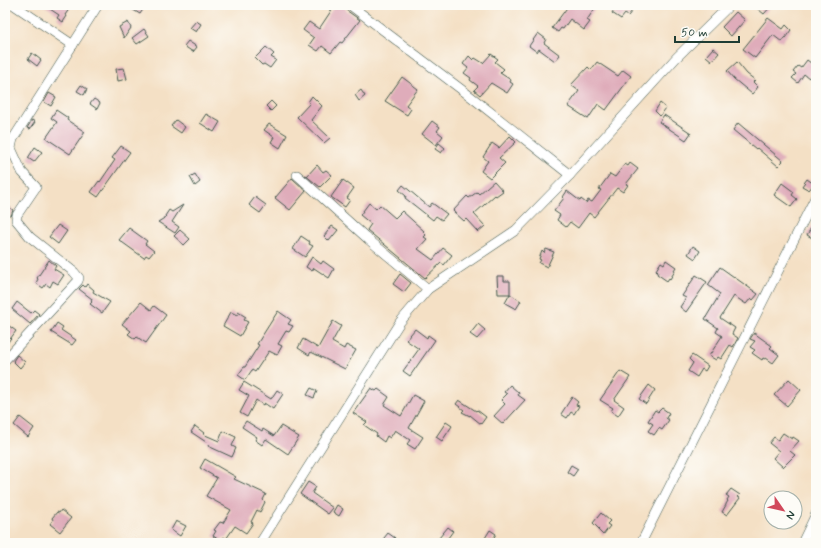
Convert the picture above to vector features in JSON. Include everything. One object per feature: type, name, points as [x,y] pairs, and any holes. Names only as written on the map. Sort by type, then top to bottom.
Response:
[{"type":"street","points":[[14,5],[73,45]]},
{"type":"street","points":[[5,360],[78,281],[79,278],[51,252],[30,237],[16,220],[17,215],[36,187],[22,172],[11,145],[98,5]]},
{"type":"street","points":[[350,5],[570,175]]},
{"type":"street","points":[[260,543],[400,322],[428,289],[516,230],[570,175],[676,58],[730,5]]},
{"type":"street","points":[[297,175],[369,240],[428,289]]},
{"type":"street","points":[[641,543],[816,196]]},
{"type":"street","points":[[802,543],[816,514]]},
{"type":"building","points":[[44,5],[72,5],[65,15],[67,16],[63,22],[57,18],[59,15]]},
{"type":"building","points":[[125,5],[146,5],[140,14]]},
{"type":"building","points":[[335,5],[344,5],[346,10],[360,20],[342,43],[340,42],[331,53],[322,46],[318,51],[309,45],[314,38],[303,30],[309,22],[319,29]]},
{"type":"building","points":[[569,5],[591,5],[595,8],[587,20],[590,22],[584,30],[570,19],[563,29],[561,28],[558,32],[552,28]]},
{"type":"building","points":[[617,5],[631,5],[628,9],[632,11],[628,16],[625,14],[621,19],[612,13]]},
{"type":"building","points":[[753,5],[772,5],[764,14]]},
{"type":"building","points":[[736,12],[745,20],[731,36],[722,27]]},
{"type":"building","points":[[768,18],[783,29],[786,25],[791,30],[782,42],[773,35],[755,58],[743,49]]},
{"type":"building","points":[[196,21],[201,24],[196,32],[190,28]]},
{"type":"building","points":[[128,22],[131,28],[124,38],[119,27]]},
{"type":"building","points":[[144,29],[149,36],[137,44],[132,38]]},
{"type":"building","points":[[538,33],[546,39],[544,43],[560,55],[555,61],[539,49],[537,52],[529,46]]},
{"type":"building","points":[[188,41],[197,47],[193,52],[184,46]]},
{"type":"building","points":[[266,47],[274,54],[271,57],[276,60],[270,68],[264,64],[262,65],[255,58]]},
{"type":"building","points":[[713,48],[719,53],[712,61],[706,56]]},
{"type":"building","points":[[32,53],[41,60],[37,66],[28,59]]},
{"type":"building","points":[[491,54],[498,59],[495,62],[504,69],[500,73],[511,80],[510,82],[513,84],[507,93],[491,83],[480,95],[474,90],[478,86],[464,73],[468,68],[463,64],[469,56],[473,60],[475,58],[483,63]]},
{"type":"building","points":[[807,60],[816,67],[816,69],[809,78],[804,74],[798,83],[792,78],[796,74],[793,72],[798,66],[801,68]]},
{"type":"building","points":[[597,62],[618,76],[623,70],[631,76],[606,110],[598,104],[588,119],[568,106],[579,91],[571,85],[588,67],[591,70]]},
{"type":"building","points":[[737,62],[747,74],[755,80],[753,82],[758,87],[752,94],[727,71]]},
{"type":"building","points":[[124,68],[127,79],[118,81],[116,69]]},
{"type":"building","points":[[402,77],[418,89],[406,105],[411,109],[407,115],[385,101]]},
{"type":"building","points":[[81,85],[87,89],[84,95],[77,91]]},
{"type":"building","points":[[361,90],[365,96],[359,101],[355,95]]},
{"type":"building","points":[[49,93],[56,97],[51,106],[44,102]]},
{"type":"building","points":[[312,96],[322,106],[311,120],[330,138],[324,143],[297,117],[310,103],[308,102]]},
{"type":"building","points":[[94,99],[100,103],[97,109],[90,104]]},
{"type":"building","points":[[271,101],[276,106],[271,111],[266,106]]},
{"type":"building","points":[[660,103],[666,108],[660,116],[655,111]]},
{"type":"building","points":[[56,110],[68,118],[67,120],[85,132],[70,154],[46,138],[57,122],[51,118]]},
{"type":"building","points":[[206,114],[220,122],[214,132],[200,123]]},
{"type":"building","points":[[664,115],[691,133],[686,140],[659,122]]},
{"type":"building","points":[[32,120],[35,122],[30,129],[27,128]]},
{"type":"building","points":[[176,120],[185,127],[181,133],[171,126]]},
{"type":"building","points":[[432,121],[440,127],[437,131],[443,136],[436,145],[422,134]]},
{"type":"building","points":[[738,123],[783,161],[778,166],[733,130]]},
{"type":"building","points":[[269,124],[287,135],[280,148],[271,142],[274,137],[264,130]]},
{"type":"building","points":[[510,136],[516,142],[499,158],[505,163],[490,178],[481,171],[488,161],[483,157],[492,143],[499,148]]},
{"type":"building","points":[[439,143],[445,148],[441,153],[435,149]]},
{"type":"building","points":[[121,146],[130,152],[98,197],[91,192],[115,160],[112,158]]},
{"type":"building","points":[[35,147],[42,152],[34,162],[28,158]]},
{"type":"building","points":[[630,163],[638,169],[626,184],[628,185],[623,192],[617,188],[594,217],[589,213],[578,228],[570,222],[566,227],[557,220],[560,215],[554,211],[564,198],[563,197],[567,191],[580,201],[581,199],[586,203],[588,200],[592,202],[610,174],[615,177],[625,164],[628,166]]},
{"type":"building","points":[[317,165],[323,172],[326,170],[332,175],[320,187],[305,175],[307,176]]},
{"type":"building","points":[[195,174],[200,182],[195,186],[190,177]]},
{"type":"building","points":[[292,178],[306,191],[290,210],[275,198]]},
{"type":"building","points":[[807,179],[814,184],[809,190],[802,186]]},
{"type":"building","points":[[343,180],[354,188],[347,198],[350,200],[345,207],[331,197]]},
{"type":"building","points":[[494,181],[503,191],[496,196],[495,195],[474,214],[485,226],[478,232],[466,219],[464,221],[453,211],[467,196],[469,198],[477,192],[479,194]]},
{"type":"building","points":[[782,183],[794,192],[792,195],[797,199],[791,207],[774,195]]},
{"type":"building","points":[[403,185],[429,207],[432,203],[447,214],[442,220],[436,216],[433,220],[405,198],[406,196],[399,190]]},
{"type":"building","points":[[255,197],[266,205],[260,213],[249,205]]},
{"type":"building","points":[[369,203],[376,209],[380,205],[395,218],[402,211],[424,231],[423,232],[426,235],[424,237],[427,239],[418,249],[433,260],[443,248],[452,255],[444,265],[441,263],[425,278],[367,230],[371,224],[360,215]]},
{"type":"building","points":[[5,204],[13,210],[11,216],[5,212]]},
{"type":"building","points":[[183,205],[172,222],[179,227],[175,233],[158,222],[166,217],[165,216],[169,210],[172,212]]},
{"type":"building","points":[[816,219],[816,240],[807,235]]},
{"type":"building","points":[[58,225],[67,231],[58,244],[49,237]]},
{"type":"building","points":[[332,226],[338,230],[329,241],[324,236]]},
{"type":"building","points":[[129,228],[147,241],[145,244],[154,251],[149,257],[146,255],[144,258],[119,240]]},
{"type":"building","points":[[180,230],[190,239],[184,245],[174,236]]},
{"type":"building","points":[[301,236],[313,246],[305,257],[293,249]]},
{"type":"building","points":[[693,246],[700,251],[695,259],[688,254]]},
{"type":"building","points":[[546,249],[554,252],[547,267],[539,263],[541,260],[539,259],[542,251],[544,253]]},
{"type":"building","points":[[312,257],[321,264],[323,261],[334,269],[329,278],[314,268],[312,271],[306,267]]},
{"type":"building","points":[[49,260],[56,266],[54,269],[64,275],[58,284],[53,281],[50,287],[46,284],[43,288],[36,283],[37,278]]},
{"type":"building","points":[[666,260],[676,267],[670,279],[669,278],[667,281],[657,274],[658,272],[656,270],[661,262],[664,264]]},
{"type":"building","points":[[720,267],[758,294],[753,300],[751,298],[746,304],[734,296],[720,318],[735,328],[732,334],[738,338],[733,347],[730,345],[721,359],[718,357],[716,360],[709,356],[722,336],[716,332],[718,328],[705,319],[720,294],[708,285]]},
{"type":"building","points":[[400,274],[411,283],[404,292],[393,284]]},
{"type":"building","points":[[696,275],[707,282],[686,312],[680,307],[686,298],[682,296]]},
{"type":"building","points":[[497,276],[504,276],[504,281],[510,281],[510,294],[498,294]]},
{"type":"building","points":[[87,284],[94,290],[93,292],[110,302],[102,313],[90,304],[92,299],[79,289],[83,285],[85,287]]},
{"type":"building","points":[[510,294],[521,301],[516,309],[505,303]]},
{"type":"building","points":[[17,302],[31,313],[34,310],[39,314],[30,324],[12,309]]},
{"type":"building","points":[[141,302],[151,310],[154,306],[166,315],[146,343],[137,337],[135,339],[128,334],[131,331],[122,324]]},
{"type":"building","points":[[278,311],[291,320],[288,324],[293,326],[289,332],[286,331],[278,344],[282,346],[277,355],[269,351],[255,372],[252,370],[245,380],[238,375],[259,345],[257,344]]},
{"type":"building","points":[[231,312],[237,315],[238,312],[246,317],[244,320],[248,322],[240,336],[223,326]]},
{"type":"building","points":[[333,321],[341,326],[332,342],[344,349],[346,345],[356,350],[345,369],[311,352],[309,355],[298,348],[303,339],[318,348]]},
{"type":"building","points":[[5,323],[16,331],[5,346]]},
{"type":"building","points":[[57,323],[63,327],[61,330],[76,340],[72,345],[51,332]]},
{"type":"building","points":[[478,324],[485,330],[477,339],[470,334]]},
{"type":"building","points":[[415,329],[427,338],[428,335],[435,340],[410,376],[403,371],[419,349],[406,340]]},
{"type":"building","points":[[754,333],[772,346],[770,348],[779,355],[773,363],[766,358],[763,358],[762,360],[752,353],[755,350],[750,347],[755,341],[750,339]]},
{"type":"building","points":[[17,355],[25,362],[20,368],[13,361]]},
{"type":"building","points":[[692,355],[708,366],[705,371],[702,369],[697,377],[688,371],[693,363],[689,359]]},
{"type":"building","points":[[620,371],[630,377],[614,400],[624,407],[618,416],[611,411],[613,408],[600,400]]},
{"type":"building","points":[[789,379],[801,390],[787,406],[774,395]]},
{"type":"building","points":[[244,382],[271,399],[277,390],[283,394],[273,409],[256,400],[247,417],[240,413],[249,396],[239,390]]},
{"type":"building","points":[[510,385],[519,393],[518,395],[525,400],[503,424],[494,416],[505,404],[501,400],[507,394],[504,392]]},
{"type":"building","points":[[649,385],[655,390],[646,404],[639,399]]},
{"type":"building","points":[[311,388],[317,391],[314,398],[307,395]]},
{"type":"building","points":[[371,388],[376,391],[378,389],[389,397],[384,405],[401,416],[413,395],[424,401],[409,428],[423,437],[415,449],[407,444],[410,440],[395,430],[390,438],[387,436],[384,442],[376,436],[377,434],[364,425],[367,422],[353,413]]},
{"type":"building","points":[[572,397],[578,402],[576,405],[579,406],[574,414],[571,412],[567,418],[561,414]]},
{"type":"building","points":[[459,400],[486,417],[481,424],[470,415],[462,412],[464,410],[456,404]]},
{"type":"building","points":[[662,408],[669,413],[666,418],[669,420],[662,430],[659,428],[654,435],[648,431],[653,424],[648,421],[655,410],[658,412]]},
{"type":"building","points":[[20,417],[34,428],[28,437],[14,425]]},
{"type":"building","points":[[246,421],[262,431],[263,429],[274,436],[281,426],[299,437],[288,454],[266,439],[262,445],[255,440],[257,437],[242,427]]},
{"type":"building","points":[[446,422],[452,426],[442,441],[436,437]]},
{"type":"building","points":[[195,426],[204,433],[203,434],[219,441],[223,431],[236,437],[232,446],[236,448],[232,457],[208,446],[209,444],[191,432]]},
{"type":"building","points":[[783,433],[792,439],[793,437],[799,441],[790,451],[795,455],[783,467],[773,458],[779,451],[769,443],[774,437],[778,440]]},
{"type":"building","points":[[205,459],[236,477],[234,479],[266,494],[263,500],[265,502],[260,512],[257,510],[251,522],[253,523],[246,533],[235,526],[226,539],[224,537],[221,541],[213,536],[216,531],[214,530],[220,522],[223,523],[231,510],[206,496],[217,478],[200,468]]},
{"type":"building","points":[[571,465],[578,469],[573,476],[567,472]]},
{"type":"building","points":[[308,482],[316,487],[312,493],[333,508],[328,514],[300,494]]},
{"type":"building","points":[[731,489],[740,495],[738,497],[740,498],[727,515],[722,512],[729,497],[726,495]]},
{"type":"building","points":[[337,505],[343,509],[339,516],[333,512]]},
{"type":"building","points":[[61,510],[71,518],[60,532],[50,524],[53,520],[52,518]]},
{"type":"building","points":[[601,513],[610,521],[607,524],[610,526],[603,535],[593,523]]},
{"type":"building","points":[[176,521],[186,526],[180,536],[171,530]]},
{"type":"building","points":[[448,527],[453,531],[445,542],[439,538]]},
{"type":"building","points":[[490,530],[496,534],[491,542],[485,538]]},
{"type":"building","points":[[388,533],[395,538],[392,543],[380,543]]}]
